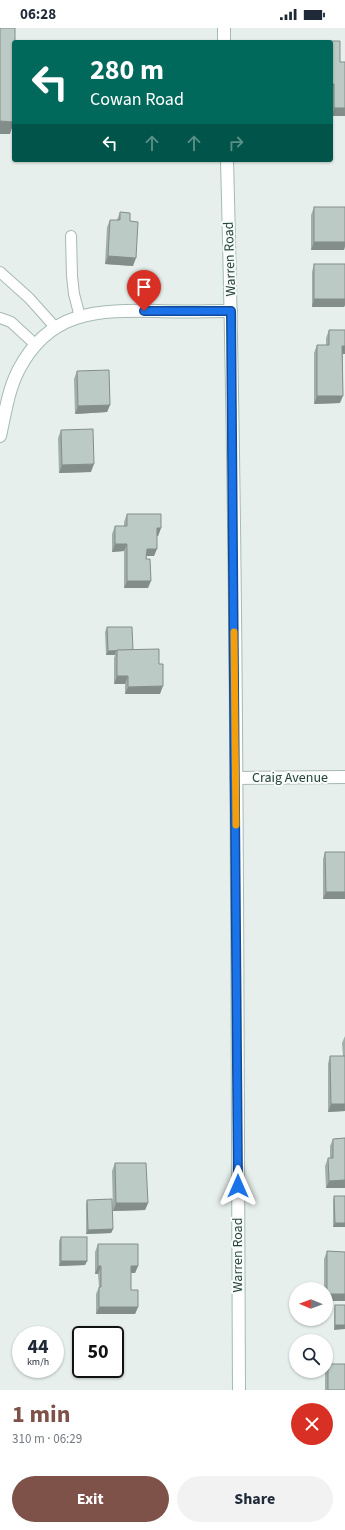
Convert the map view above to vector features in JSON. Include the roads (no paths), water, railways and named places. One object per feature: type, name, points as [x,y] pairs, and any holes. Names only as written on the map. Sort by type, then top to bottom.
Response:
[{"type":"main road","points":[[224,28],[224,40]]},
{"type":"main road","name":"Warren Road","points":[[227,162],[231,311],[236,778],[239,1390]]},
{"type":"main road","points":[[0,436],[4,402],[18,372],[32,348],[55,327],[85,314],[103,312],[128,310],[231,311]]},
{"type":"main road","name":"Craig Avenue","points":[[236,778],[345,778]]},
{"type":"lane","points":[[72,236],[72,276],[74,294],[80,317]]},
{"type":"lane","points":[[0,272],[29,298],[55,327]]},
{"type":"lane","points":[[0,318],[11,322],[36,345]]}]
